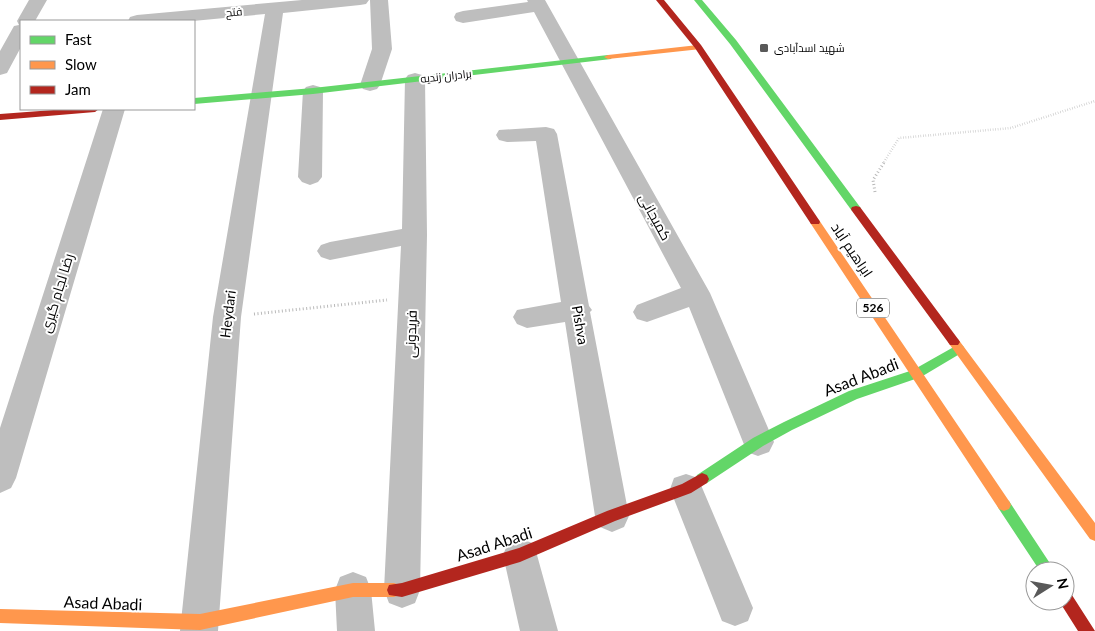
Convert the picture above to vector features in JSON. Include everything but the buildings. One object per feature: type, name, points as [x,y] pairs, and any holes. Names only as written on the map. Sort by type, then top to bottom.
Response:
[{"type":"main road","name":"ابراهیم آباد","points":[[660,0],[698,47],[1041,561]]},
{"type":"main road","name":"ابراهیم آباد","points":[[698,0],[733,42],[1095,534]]},
{"type":"main road","name":"برادران زندیه","points":[[195,101],[370,85],[698,47]]},
{"type":"main road","points":[[0,117],[83,110]]},
{"type":"main road","name":"Asad Abadi","points":[[0,616],[194,628],[354,590],[402,590],[520,554],[612,516],[686,489],[758,442],[853,394],[917,374],[959,349]]},
{"type":"main road","points":[[1074,611],[1087,631]]},
{"type":"street","points":[[27,20],[38,0]]},
{"type":"street","points":[[143,20],[150,0]]},
{"type":"street","name":"فتح","points":[[153,20],[360,0]]},
{"type":"street","points":[[370,85],[382,49],[379,0]]},
{"type":"street","points":[[463,16],[537,3]]},
{"type":"street","name":"کمیجانی","points":[[537,3],[697,293],[758,442]]},
{"type":"street","name":"Heydari","points":[[194,628],[227,317],[275,8]]},
{"type":"street","points":[[0,69],[20,33]]},
{"type":"street","name":"فریدونی","points":[[402,590],[414,235],[415,79]]},
{"type":"street","points":[[310,177],[313,91]]},
{"type":"street","name":"رضا لجام گیری","points":[[0,478],[114,110]]},
{"type":"street","name":"Pishva","points":[[507,135],[546,134],[578,310],[612,516]]},
{"type":"street","points":[[330,251],[414,235]]},
{"type":"street","points":[[647,312],[697,293]]},
{"type":"street","points":[[526,317],[578,310]]},
{"type":"street","points":[[686,489],[735,608]]},
{"type":"street","points":[[520,554],[539,631]]},
{"type":"street","points":[[354,590],[356,631]]},
{"type":"path","points":[[876,198],[874,180],[899,138],[1011,128],[1095,101]]},
{"type":"path","points":[[227,317],[412,297]]},
{"type":"traffic: fast","points":[[698,0],[733,42],[856,209]]},
{"type":"traffic: fast","points":[[195,101],[313,91],[608,57]]},
{"type":"traffic: fast","points":[[702,479],[758,442],[788,426],[853,395],[917,374],[959,349]]},
{"type":"traffic: fast","points":[[1004,505],[1041,561]]},
{"type":"traffic: slow","points":[[608,57],[698,47]]},
{"type":"traffic: slow","points":[[815,222],[1004,505]]},
{"type":"traffic: slow","points":[[954,342],[1095,534]]},
{"type":"traffic: slow","points":[[0,616],[200,622],[353,590],[394,590]]},
{"type":"traffic: jam","points":[[660,0],[698,47],[815,222]]},
{"type":"traffic: jam","points":[[0,117],[83,110]]},
{"type":"traffic: jam","points":[[856,209],[954,342]]},
{"type":"traffic: jam","points":[[394,590],[402,590],[520,555],[612,516],[686,489],[702,479]]},
{"type":"traffic: jam","points":[[1074,611],[1087,631]]},
{"type":"place","name":"شهید اسدآبادی","points":[[764,48]]}]
